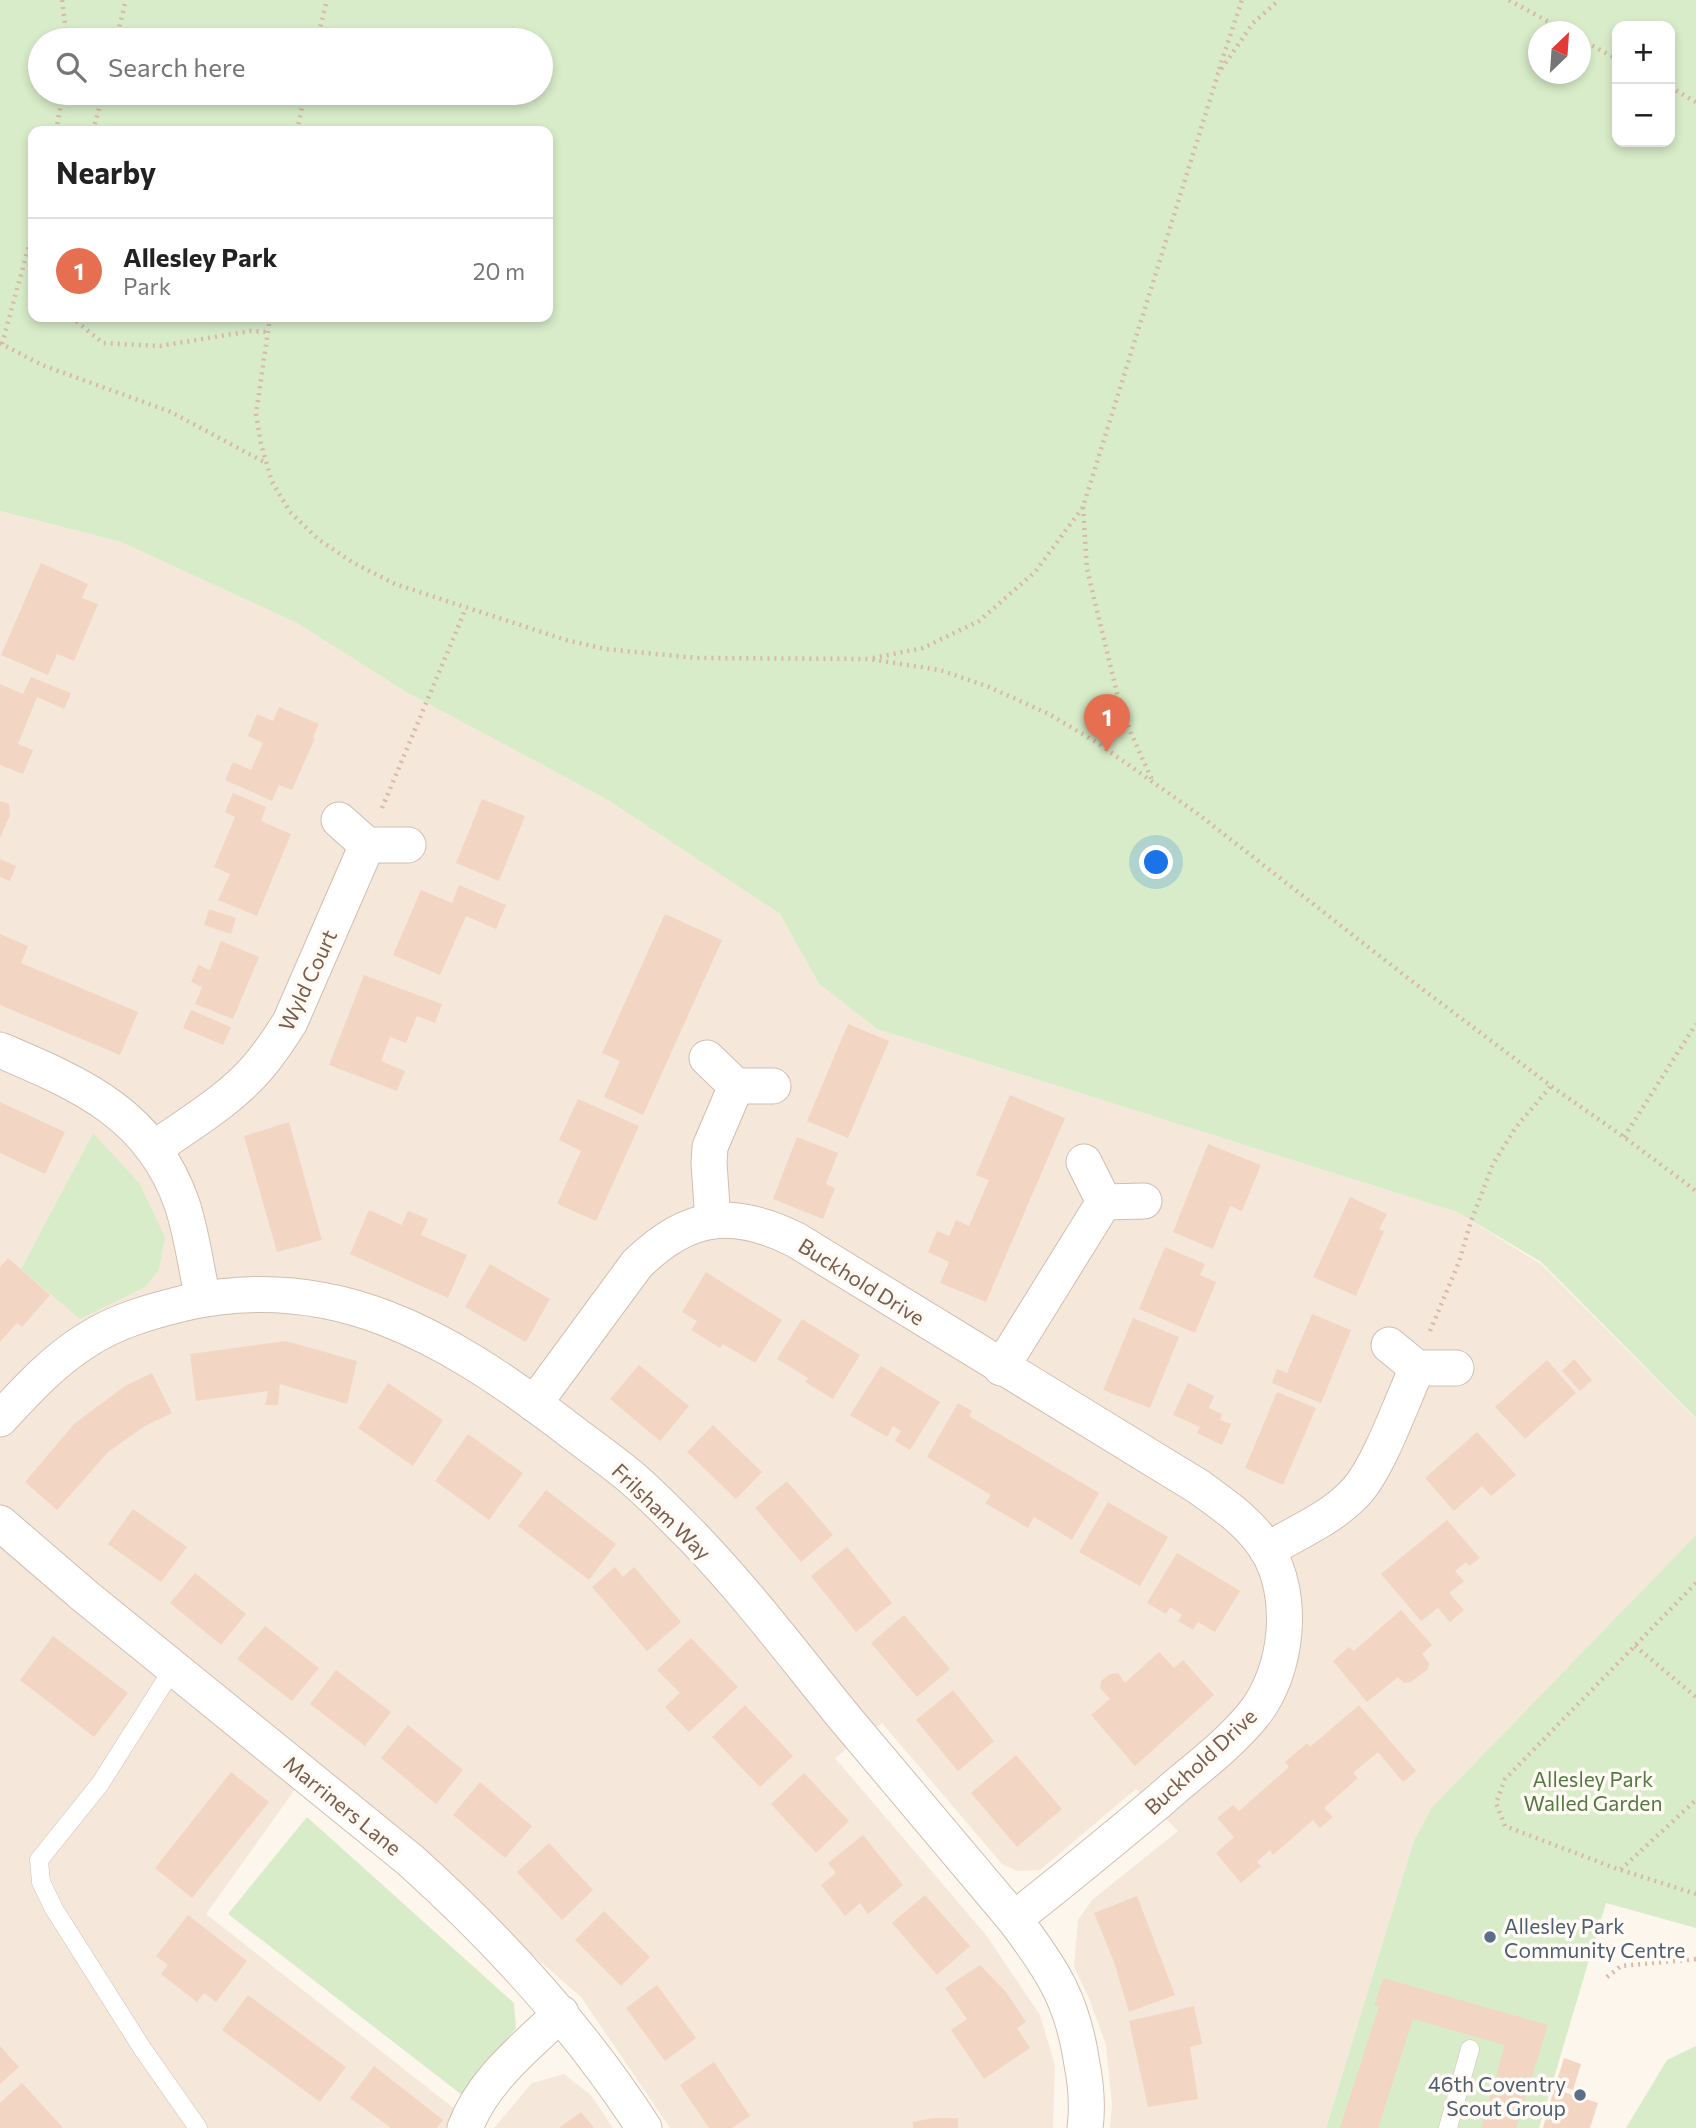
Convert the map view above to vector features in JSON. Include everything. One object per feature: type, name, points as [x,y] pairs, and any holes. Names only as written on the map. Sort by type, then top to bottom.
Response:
[{"type":"street","points":[[339,820],[367,845],[408,845]]},
{"type":"street","name":"Wyld Court","points":[[155,1148],[236,1089],[257,1069],[275,1045],[290,1023],[367,845]]},
{"type":"street","points":[[0,1050],[68,1079],[91,1092],[116,1108],[155,1148],[182,1204],[203,1299]]},
{"type":"street","points":[[708,1058],[736,1086],[773,1086]]},
{"type":"street","points":[[713,1221],[710,1147],[736,1086]]},
{"type":"street","points":[[1084,1162],[1104,1202]]},
{"type":"street","points":[[1104,1202],[1144,1201]]},
{"type":"street","points":[[1001,1368],[1104,1202]]},
{"type":"street","name":"Buckhold Drive","points":[[534,1404],[637,1264],[671,1234],[713,1221],[735,1220],[758,1224],[788,1236],[1199,1487],[1250,1528],[1267,1550],[1276,1570],[1283,1598],[1283,1642],[1279,1663],[1255,1713],[1191,1773],[1094,1856],[1014,1919]]},
{"type":"street","name":"Frilsham Way","points":[[0,1419],[37,1378],[90,1338],[159,1309],[203,1299],[245,1294],[292,1296],[342,1304],[415,1329],[483,1367],[632,1478],[696,1541],[1014,1919],[1043,1957],[1068,2004],[1078,2036],[1085,2083],[1085,2128]]},
{"type":"street","points":[[1389,1345],[1417,1368],[1457,1368]]},
{"type":"street","points":[[1267,1550],[1327,1516],[1343,1505],[1362,1485],[1417,1368]]},
{"type":"street","name":"Marriners Lane","points":[[0,1523],[86,1597],[410,1860],[497,1941],[561,2013],[625,2098],[644,2128]]},
{"type":"street","points":[[465,2128],[483,2093],[501,2071],[561,2013]]},
{"type":"lane","points":[[174,1667],[100,1784],[39,1860],[41,1882],[54,1909],[142,2048],[198,2128]]},
{"type":"lane","points":[[1448,2128],[1470,2049]]},
{"type":"path","points":[[62,0],[66,28]]},
{"type":"path","points":[[119,28],[126,0]]},
{"type":"path","points":[[320,28],[327,0]]},
{"type":"path","points":[[869,659],[923,648],[979,621],[1035,572],[1083,507],[1242,0]]},
{"type":"path","points":[[1218,74],[1253,23],[1279,0]]},
{"type":"path","points":[[1508,0],[1547,21]]},
{"type":"path","points":[[1591,45],[1612,56]]},
{"type":"path","points":[[1675,90],[1696,102]]},
{"type":"path","points":[[56,126],[60,105]]},
{"type":"path","points":[[94,126],[100,105]]},
{"type":"path","points":[[298,126],[302,105]]},
{"type":"path","points":[[28,248],[1,343],[42,365],[171,412],[267,463]]},
{"type":"path","points":[[77,322],[103,344],[160,346],[251,331],[268,332]]},
{"type":"path","points":[[269,322],[256,414],[272,482],[290,512],[318,539],[352,562],[395,584],[566,640],[606,649],[697,658],[869,659],[940,670],[1001,692],[1049,714],[1099,744],[1154,783],[1551,1086],[1696,1191]]},
{"type":"path","points":[[1083,507],[1087,569],[1117,693],[1131,733],[1154,783]]},
{"type":"path","points":[[367,845],[466,608]]},
{"type":"path","points":[[1624,1137],[1696,1024]]},
{"type":"path","points":[[1417,1368],[1459,1262],[1493,1164],[1516,1127],[1551,1086]]},
{"type":"path","points":[[1696,1583],[1504,1779],[1496,1803],[1505,1826],[1620,1870],[1696,1894]]},
{"type":"path","points":[[1635,1646],[1696,1697]]},
{"type":"path","points":[[1620,1870],[1696,1800]]},
{"type":"path","points":[[1607,1977],[1621,1966],[1696,1959]]},
{"type":"shaded area","points":[[0,511],[121,542],[297,623],[406,692],[608,800],[780,914],[819,984],[877,1029],[1457,1212],[1541,1264],[1696,1419],[1696,1535],[1432,1807],[1414,1840],[1326,2128],[1110,2128],[1112,2105],[1106,2045],[1089,1998],[1074,1967],[1078,1920],[1092,1900],[1178,1831],[1136,1789],[1040,1870],[1017,1871],[1002,1864],[882,1723],[835,1758],[986,1935],[1040,2015],[1055,2065],[1053,2128],[670,2128],[581,1997],[313,1764],[206,1914],[479,2128],[0,2128]],"holes":[[[93,1133],[80,1318],[21,1269]]]},
{"type":"shaded area","points":[[564,2074],[591,2095],[613,2128],[494,2128],[532,2083]]},
{"type":"green space","points":[[0,0],[1696,0],[1696,1418],[1541,1262],[1457,1212],[877,1029],[819,984],[780,914],[608,800],[406,692],[297,623],[121,542],[0,511]]},
{"type":"green space","points":[[93,1133],[139,1183],[165,1237],[159,1270],[145,1287],[80,1319],[21,1269]]},
{"type":"green space","name":"Allesley Park Walled Garden","points":[[1696,1535],[1696,1928],[1606,1903],[1539,2128],[1326,2128],[1414,1840],[1432,1807]]},
{"type":"green space","points":[[307,1817],[514,2003],[516,2028],[462,2095],[228,1914]]},
{"type":"green space","points":[[1696,2046],[1696,2128],[1626,2128],[1667,2060]]},
{"type":"building","points":[[41,563],[88,584],[82,598],[98,604],[74,661],[57,654],[48,675],[1,655]]},
{"type":"building","points":[[31,677],[71,693],[64,709],[37,697],[18,744],[33,750],[23,774],[0,765],[0,684],[23,694]]},
{"type":"building","points":[[279,707],[319,724],[292,790],[279,785],[272,801],[225,780],[233,762],[251,770],[263,743],[248,736],[257,714],[273,721]]},
{"type":"building","points":[[233,793],[266,807],[261,821],[291,834],[257,916],[218,900],[230,874],[214,867],[235,817],[225,812]]},
{"type":"building","points":[[482,799],[525,816],[499,881],[456,863]]},
{"type":"building","points":[[0,801],[9,804],[10,815],[0,838]]},
{"type":"building","points":[[0,859],[16,866],[10,881],[0,877]]},
{"type":"building","points":[[459,885],[506,905],[496,929],[466,916],[440,975],[393,955],[421,890],[452,903]]},
{"type":"building","points":[[209,909],[236,918],[231,934],[204,925]]},
{"type":"building","points":[[665,914],[722,940],[643,1115],[604,1097],[620,1061],[602,1053]]},
{"type":"building","points":[[0,934],[28,946],[21,963],[138,1012],[120,1055],[0,1005]]},
{"type":"building","points":[[221,941],[259,957],[233,1019],[195,1004],[202,987],[191,982],[198,965],[210,970]]},
{"type":"building","points":[[364,975],[442,1004],[435,1023],[417,1016],[406,1043],[390,1037],[381,1061],[405,1071],[397,1091],[329,1065]]},
{"type":"building","points":[[191,1010],[231,1027],[223,1045],[183,1028]]},
{"type":"building","points":[[848,1024],[889,1041],[848,1138],[807,1121]]},
{"type":"building","points":[[1010,1095],[1065,1118],[986,1302],[940,1283],[949,1262],[928,1252],[937,1231],[949,1236],[956,1220],[969,1226],[989,1180],[976,1175]]},
{"type":"building","points":[[578,1099],[639,1126],[596,1221],[557,1204],[581,1151],[559,1140]]},
{"type":"building","points":[[0,1102],[65,1132],[45,1174],[0,1153]]},
{"type":"building","points":[[289,1122],[322,1240],[277,1252],[244,1136]]},
{"type":"building","points":[[797,1137],[838,1153],[826,1184],[835,1188],[823,1219],[773,1199]]},
{"type":"building","points":[[1208,1144],[1261,1165],[1242,1211],[1230,1206],[1213,1249],[1173,1232]]},
{"type":"building","points":[[1350,1197],[1387,1214],[1379,1229],[1384,1231],[1356,1296],[1313,1277]]},
{"type":"building","points":[[369,1210],[402,1225],[408,1211],[428,1219],[421,1235],[467,1255],[448,1298],[350,1254]]},
{"type":"building","points":[[1165,1247],[1205,1264],[1200,1275],[1216,1282],[1195,1333],[1139,1309]]},
{"type":"building","points":[[8,1258],[50,1295],[22,1327],[17,1323],[0,1342],[0,1267]]},
{"type":"building","points":[[490,1264],[550,1299],[526,1342],[465,1307]]},
{"type":"building","points":[[706,1272],[782,1320],[755,1363],[723,1344],[720,1348],[691,1330],[697,1321],[682,1312]]},
{"type":"building","points":[[1312,1314],[1351,1330],[1321,1403],[1272,1383],[1277,1369],[1287,1373]]},
{"type":"building","points":[[1133,1318],[1179,1337],[1150,1408],[1103,1390]]},
{"type":"building","points":[[802,1319],[860,1355],[833,1399],[805,1382],[808,1378],[777,1359]]},
{"type":"building","points":[[286,1341],[357,1361],[347,1404],[280,1384],[278,1405],[265,1405],[268,1391],[196,1401],[190,1354]]},
{"type":"building","points":[[1574,1359],[1592,1380],[1580,1391],[1562,1371]]},
{"type":"building","points":[[1547,1360],[1576,1393],[1525,1439],[1495,1407]]},
{"type":"building","points":[[639,1365],[689,1406],[660,1441],[610,1399]]},
{"type":"building","points":[[881,1366],[940,1402],[910,1450],[895,1441],[901,1431],[893,1426],[887,1437],[850,1415]]},
{"type":"building","points":[[152,1373],[172,1413],[145,1426],[108,1452],[57,1510],[25,1482],[74,1424],[125,1386]]},
{"type":"building","points":[[388,1383],[443,1420],[413,1466],[358,1428]]},
{"type":"building","points":[[1188,1383],[1214,1396],[1209,1408],[1222,1414],[1220,1420],[1231,1424],[1222,1445],[1197,1433],[1200,1427],[1173,1415]]},
{"type":"building","points":[[1277,1392],[1316,1408],[1283,1485],[1245,1468]]},
{"type":"building","points":[[958,1403],[972,1411],[969,1416],[1099,1493],[1072,1540],[1034,1517],[1028,1528],[985,1503],[991,1495],[927,1457]]},
{"type":"building","points":[[713,1425],[762,1472],[736,1499],[687,1452]]},
{"type":"building","points":[[1477,1432],[1516,1475],[1491,1496],[1482,1486],[1454,1511],[1425,1478]]},
{"type":"building","points":[[468,1434],[523,1473],[489,1520],[435,1481]]},
{"type":"building","points":[[787,1481],[833,1535],[801,1562],[755,1508]]},
{"type":"building","points":[[546,1490],[616,1544],[589,1580],[518,1526]]},
{"type":"building","points":[[1108,1502],[1168,1537],[1140,1586],[1079,1552]]},
{"type":"building","points":[[133,1509],[187,1547],[161,1582],[108,1544]]},
{"type":"building","points":[[1447,1520],[1480,1558],[1469,1566],[1466,1562],[1455,1571],[1464,1581],[1449,1593],[1464,1610],[1450,1622],[1438,1608],[1421,1621],[1381,1574]]},
{"type":"building","points":[[847,1547],[892,1603],[856,1632],[811,1576]]},
{"type":"building","points":[[1177,1553],[1240,1591],[1215,1632],[1198,1622],[1193,1630],[1178,1621],[1182,1615],[1170,1607],[1166,1614],[1147,1603]]},
{"type":"building","points":[[615,1567],[623,1577],[634,1567],[681,1622],[647,1651],[592,1587]]},
{"type":"building","points":[[195,1573],[246,1614],[221,1645],[170,1603]]},
{"type":"building","points":[[1401,1610],[1432,1645],[1422,1654],[1429,1663],[1428,1669],[1411,1682],[1404,1683],[1398,1677],[1367,1702],[1333,1661],[1349,1647],[1354,1651]]},
{"type":"building","points":[[904,1615],[950,1669],[917,1697],[871,1643]]},
{"type":"building","points":[[265,1626],[319,1668],[292,1701],[237,1659]]},
{"type":"building","points":[[53,1636],[128,1693],[94,1737],[20,1680]]},
{"type":"building","points":[[691,1638],[738,1687],[689,1732],[665,1707],[680,1693],[657,1670]]},
{"type":"building","points":[[1159,1652],[1174,1668],[1183,1660],[1214,1695],[1135,1766],[1091,1715],[1110,1699],[1100,1688],[1101,1681],[1110,1674],[1118,1673],[1125,1683]]},
{"type":"building","points":[[336,1670],[391,1712],[365,1746],[310,1704]]},
{"type":"building","points":[[953,1690],[994,1741],[958,1771],[916,1720]]},
{"type":"building","points":[[745,1705],[793,1756],[760,1787],[712,1737]]},
{"type":"building","points":[[1359,1705],[1416,1771],[1403,1782],[1378,1752],[1353,1773],[1358,1778],[1324,1808],[1333,1817],[1320,1828],[1313,1820],[1273,1855],[1270,1850],[1257,1862],[1261,1866],[1241,1883],[1216,1853],[1234,1837],[1217,1818],[1233,1805],[1239,1811],[1289,1767],[1285,1762],[1307,1743],[1310,1747]]},
{"type":"building","points":[[408,1725],[463,1770],[436,1804],[381,1758]]},
{"type":"building","points":[[1016,1755],[1062,1809],[1017,1847],[971,1793]]},
{"type":"building","points":[[231,1772],[269,1802],[192,1898],[155,1868]]},
{"type":"building","points":[[804,1773],[849,1821],[816,1853],[771,1804]]},
{"type":"building","points":[[480,1782],[532,1826],[505,1858],[453,1815]]},
{"type":"building","points":[[863,1835],[903,1885],[868,1914],[860,1903],[845,1916],[821,1885],[836,1873],[828,1863]]},
{"type":"building","points":[[549,1843],[593,1890],[562,1920],[517,1872]]},
{"type":"building","points":[[925,1895],[970,1946],[937,1975],[892,1923]]},
{"type":"building","points":[[1137,1896],[1175,1995],[1129,2012],[1114,1962],[1094,1913]]},
{"type":"building","points":[[604,1911],[650,1957],[621,1986],[575,1940]]},
{"type":"building","points":[[188,1915],[247,1961],[216,2002],[204,1993],[197,2002],[161,1974],[168,1965],[156,1956]]},
{"type":"building","points":[[980,1965],[1006,1992],[1026,2022],[1017,2028],[1030,2048],[984,2079],[951,2030],[967,2019],[945,1988]]},
{"type":"building","points":[[1383,1978],[1548,2025],[1516,2128],[1481,2128],[1505,2045],[1413,2019],[1378,2128],[1340,2128],[1379,2006],[1374,2006]]},
{"type":"building","points":[[657,1985],[696,2038],[665,2061],[626,2008]]},
{"type":"building","points":[[248,1995],[346,2067],[320,2102],[222,2030]]},
{"type":"building","points":[[1194,2006],[1202,2044],[1190,2047],[1198,2099],[1148,2107],[1129,2021]]},
{"type":"building","points":[[0,2046],[19,2067],[0,2084]]},
{"type":"building","points":[[1564,2058],[1581,2064],[1573,2090],[1556,2084]]},
{"type":"building","points":[[714,2062],[750,2116],[732,2128],[709,2128],[680,2085]]},
{"type":"building","points":[[374,2066],[443,2120],[437,2128],[391,2128],[350,2098]]},
{"type":"building","points":[[22,2083],[63,2128],[0,2128],[0,2103]]},
{"type":"building","points":[[1554,2089],[1598,2103],[1590,2128],[1543,2128]]},
{"type":"building","points":[[581,2112],[594,2128],[559,2128]]},
{"type":"building","points":[[933,2118],[958,2118],[958,2128],[913,2128],[913,2122]]},
{"type":"place","name":"Allesley Park","points":[[1107,752]]},
{"type":"place","name":"Allesley Park Community Centre","points":[[1490,1937]]},
{"type":"place","name":"46th Coventry Scout Group","points":[[1580,2095]]}]
